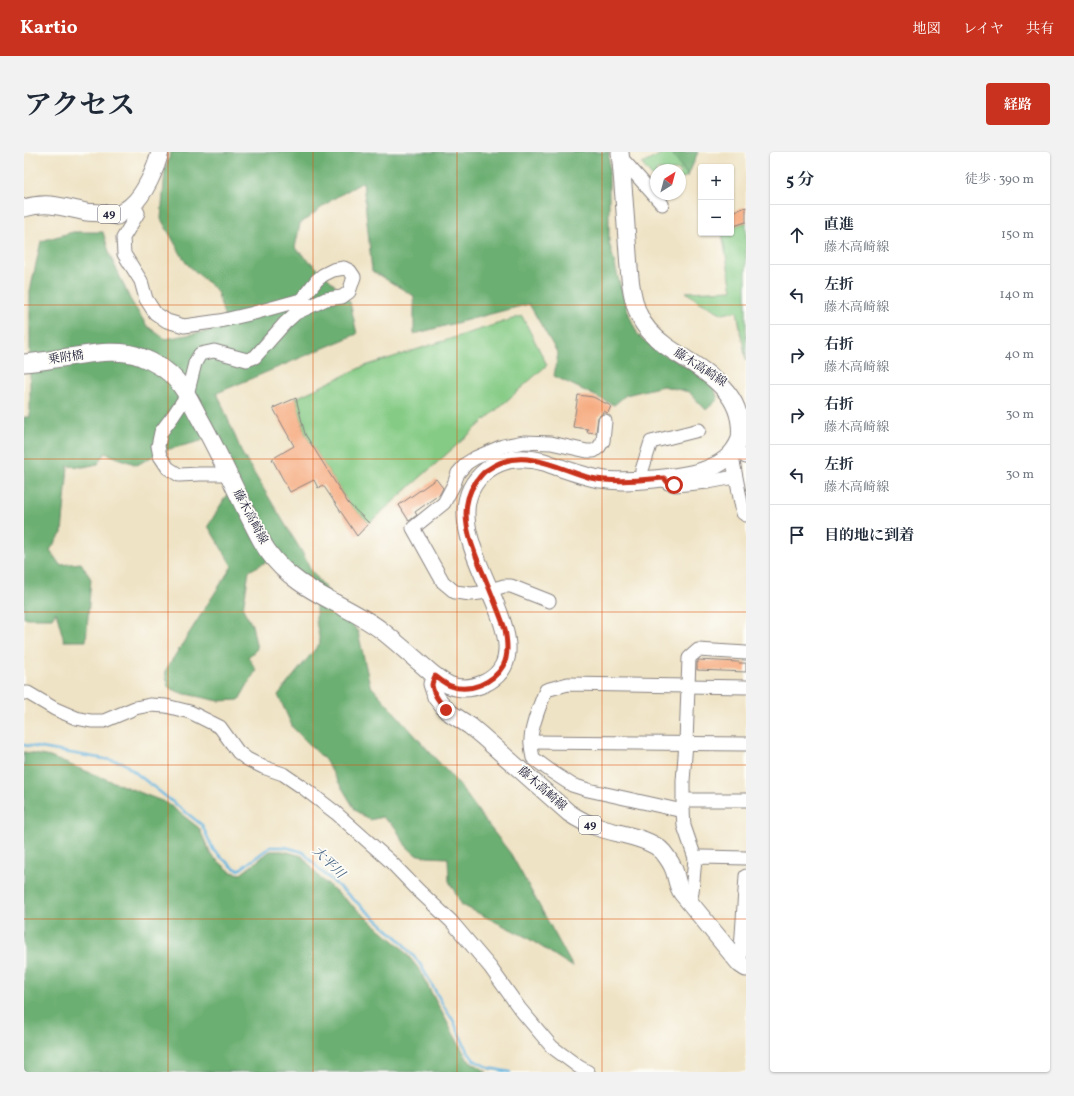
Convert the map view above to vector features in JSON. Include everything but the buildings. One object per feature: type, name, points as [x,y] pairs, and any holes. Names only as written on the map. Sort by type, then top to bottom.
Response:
[{"type":"main road","name":"49","points":[[24,208],[47,204],[117,216],[134,204],[145,188],[151,177],[160,152]]},
{"type":"main road","name":"藤木高崎線","points":[[93,354],[134,354],[144,358],[177,380],[187,395],[253,525],[268,550],[300,583],[376,626],[390,636],[435,676],[450,686],[464,688],[483,684],[492,679],[503,666],[507,647],[505,629],[472,546],[466,523],[468,496],[486,462],[499,463],[507,460],[532,459],[599,479],[624,482],[664,478],[694,473],[711,468],[736,455],[743,433],[744,415],[742,406],[735,394],[721,379],[662,343],[647,328],[638,312],[630,272],[621,157]]},
{"type":"main road","name":"乗附橋","points":[[32,362],[93,354]]},
{"type":"main road","name":"藤木高崎線","points":[[435,676],[432,684],[436,697],[446,710],[482,736],[569,813],[598,828],[645,841],[655,845],[661,850],[674,869],[678,887],[743,966]]},
{"type":"street","points":[[621,157],[662,204]]},
{"type":"street","points":[[134,204],[138,213],[123,238],[124,254],[141,281],[146,299],[155,313],[166,321],[184,326],[220,321],[301,300],[323,274],[333,270],[344,268],[350,271],[354,277],[349,292],[342,297],[326,299],[296,313],[254,357],[247,360],[214,351],[200,354],[195,363],[187,395],[161,432],[158,446],[160,456],[168,468],[179,475],[228,474]]},
{"type":"street","points":[[549,601],[511,586],[504,586],[476,593],[455,592],[445,585],[413,528],[444,503],[458,473],[467,463],[486,462],[502,446],[515,443],[551,443],[587,451],[594,451],[603,441],[605,421]]},
{"type":"street","points":[[642,480],[642,470],[651,442],[699,430]]},
{"type":"street","points":[[736,455],[733,462],[743,513],[746,515]]},
{"type":"street","points":[[664,478],[668,483],[674,485],[708,482],[736,477]]},
{"type":"street","points":[[690,901],[695,858],[684,826],[683,805],[689,658],[698,650],[746,653]]},
{"type":"street","points":[[746,687],[568,684],[546,690],[541,702],[530,742],[533,758],[572,785],[588,790],[683,805],[746,800]]},
{"type":"street","points":[[24,693],[28,693],[55,709],[76,718],[91,721],[104,721],[135,708],[150,705],[166,706],[190,712],[220,727],[238,752],[247,759],[263,767],[283,774],[305,789],[336,813],[390,861],[451,921],[490,967],[520,1009],[552,1047],[578,1067],[588,1072]]},
{"type":"street","points":[[530,742],[746,744]]},
{"type":"street","points":[[695,858],[746,858]]},
{"type":"street","points":[[743,966],[746,876]]},
{"type":"green space","points":[[171,152],[609,152],[609,242],[630,317],[638,335],[646,342],[665,355],[711,380],[718,399],[706,410],[689,392],[663,386],[626,395],[614,405],[554,376],[558,354],[529,304],[414,334],[414,296],[372,271],[363,182],[333,199],[300,224],[295,248],[328,278],[350,302],[357,334],[217,393],[243,455],[302,552],[311,570],[358,632],[370,685],[461,787],[511,854],[573,967],[526,937],[462,905],[449,881],[448,858],[427,857],[415,854],[406,846],[395,827],[382,817],[370,820],[356,811],[325,760],[293,728],[278,695],[320,643],[316,621],[316,589],[277,556],[249,571],[243,609],[252,625],[257,649],[248,657],[256,670],[239,700],[219,701],[181,693],[168,687],[165,671],[232,566],[208,526],[235,481],[215,431],[201,441],[162,451],[137,465],[105,453],[98,464],[83,467],[68,466],[62,533],[50,550],[60,565],[81,563],[91,579],[86,641],[64,641],[56,612],[52,618],[24,618],[24,417],[30,417],[30,291],[41,241],[73,232],[103,232],[110,255],[130,299],[147,326],[165,339],[215,330],[227,325],[217,291],[186,263],[161,219],[165,169]]},
{"type":"green space","points":[[665,152],[671,152],[680,164],[650,164],[650,174],[642,164]]},
{"type":"green space","points":[[671,152],[698,152],[688,176],[686,173],[686,164],[680,164]]},
{"type":"green space","points":[[746,222],[746,360],[737,311],[723,314],[698,301],[686,292],[732,290],[723,236],[734,236],[734,226]]},
{"type":"green space","points":[[522,316],[547,365],[369,523],[348,503],[305,434],[296,398],[362,367]]},
{"type":"green space","points":[[24,752],[50,757],[167,803],[199,828],[211,855],[231,872],[241,874],[270,851],[283,851],[302,856],[320,878],[401,947],[418,968],[467,1059],[487,1072],[24,1072]]},
{"type":"waterway","name":"大平川","points":[[24,745],[122,762],[202,825],[213,849],[234,868],[239,870],[270,847],[285,847],[303,852],[321,871],[400,940],[420,964],[453,1020],[467,1051],[474,1060],[489,1068],[510,1072]]},
{"type":"route","points":[[446,710],[436,697],[432,684],[435,676],[450,686],[464,688],[474,687],[492,679],[503,666],[506,654],[507,639],[505,629],[472,546],[466,523],[468,496],[478,479],[485,472],[491,467],[507,460],[532,459],[599,479],[624,482],[664,478],[668,483],[674,485]]}]
